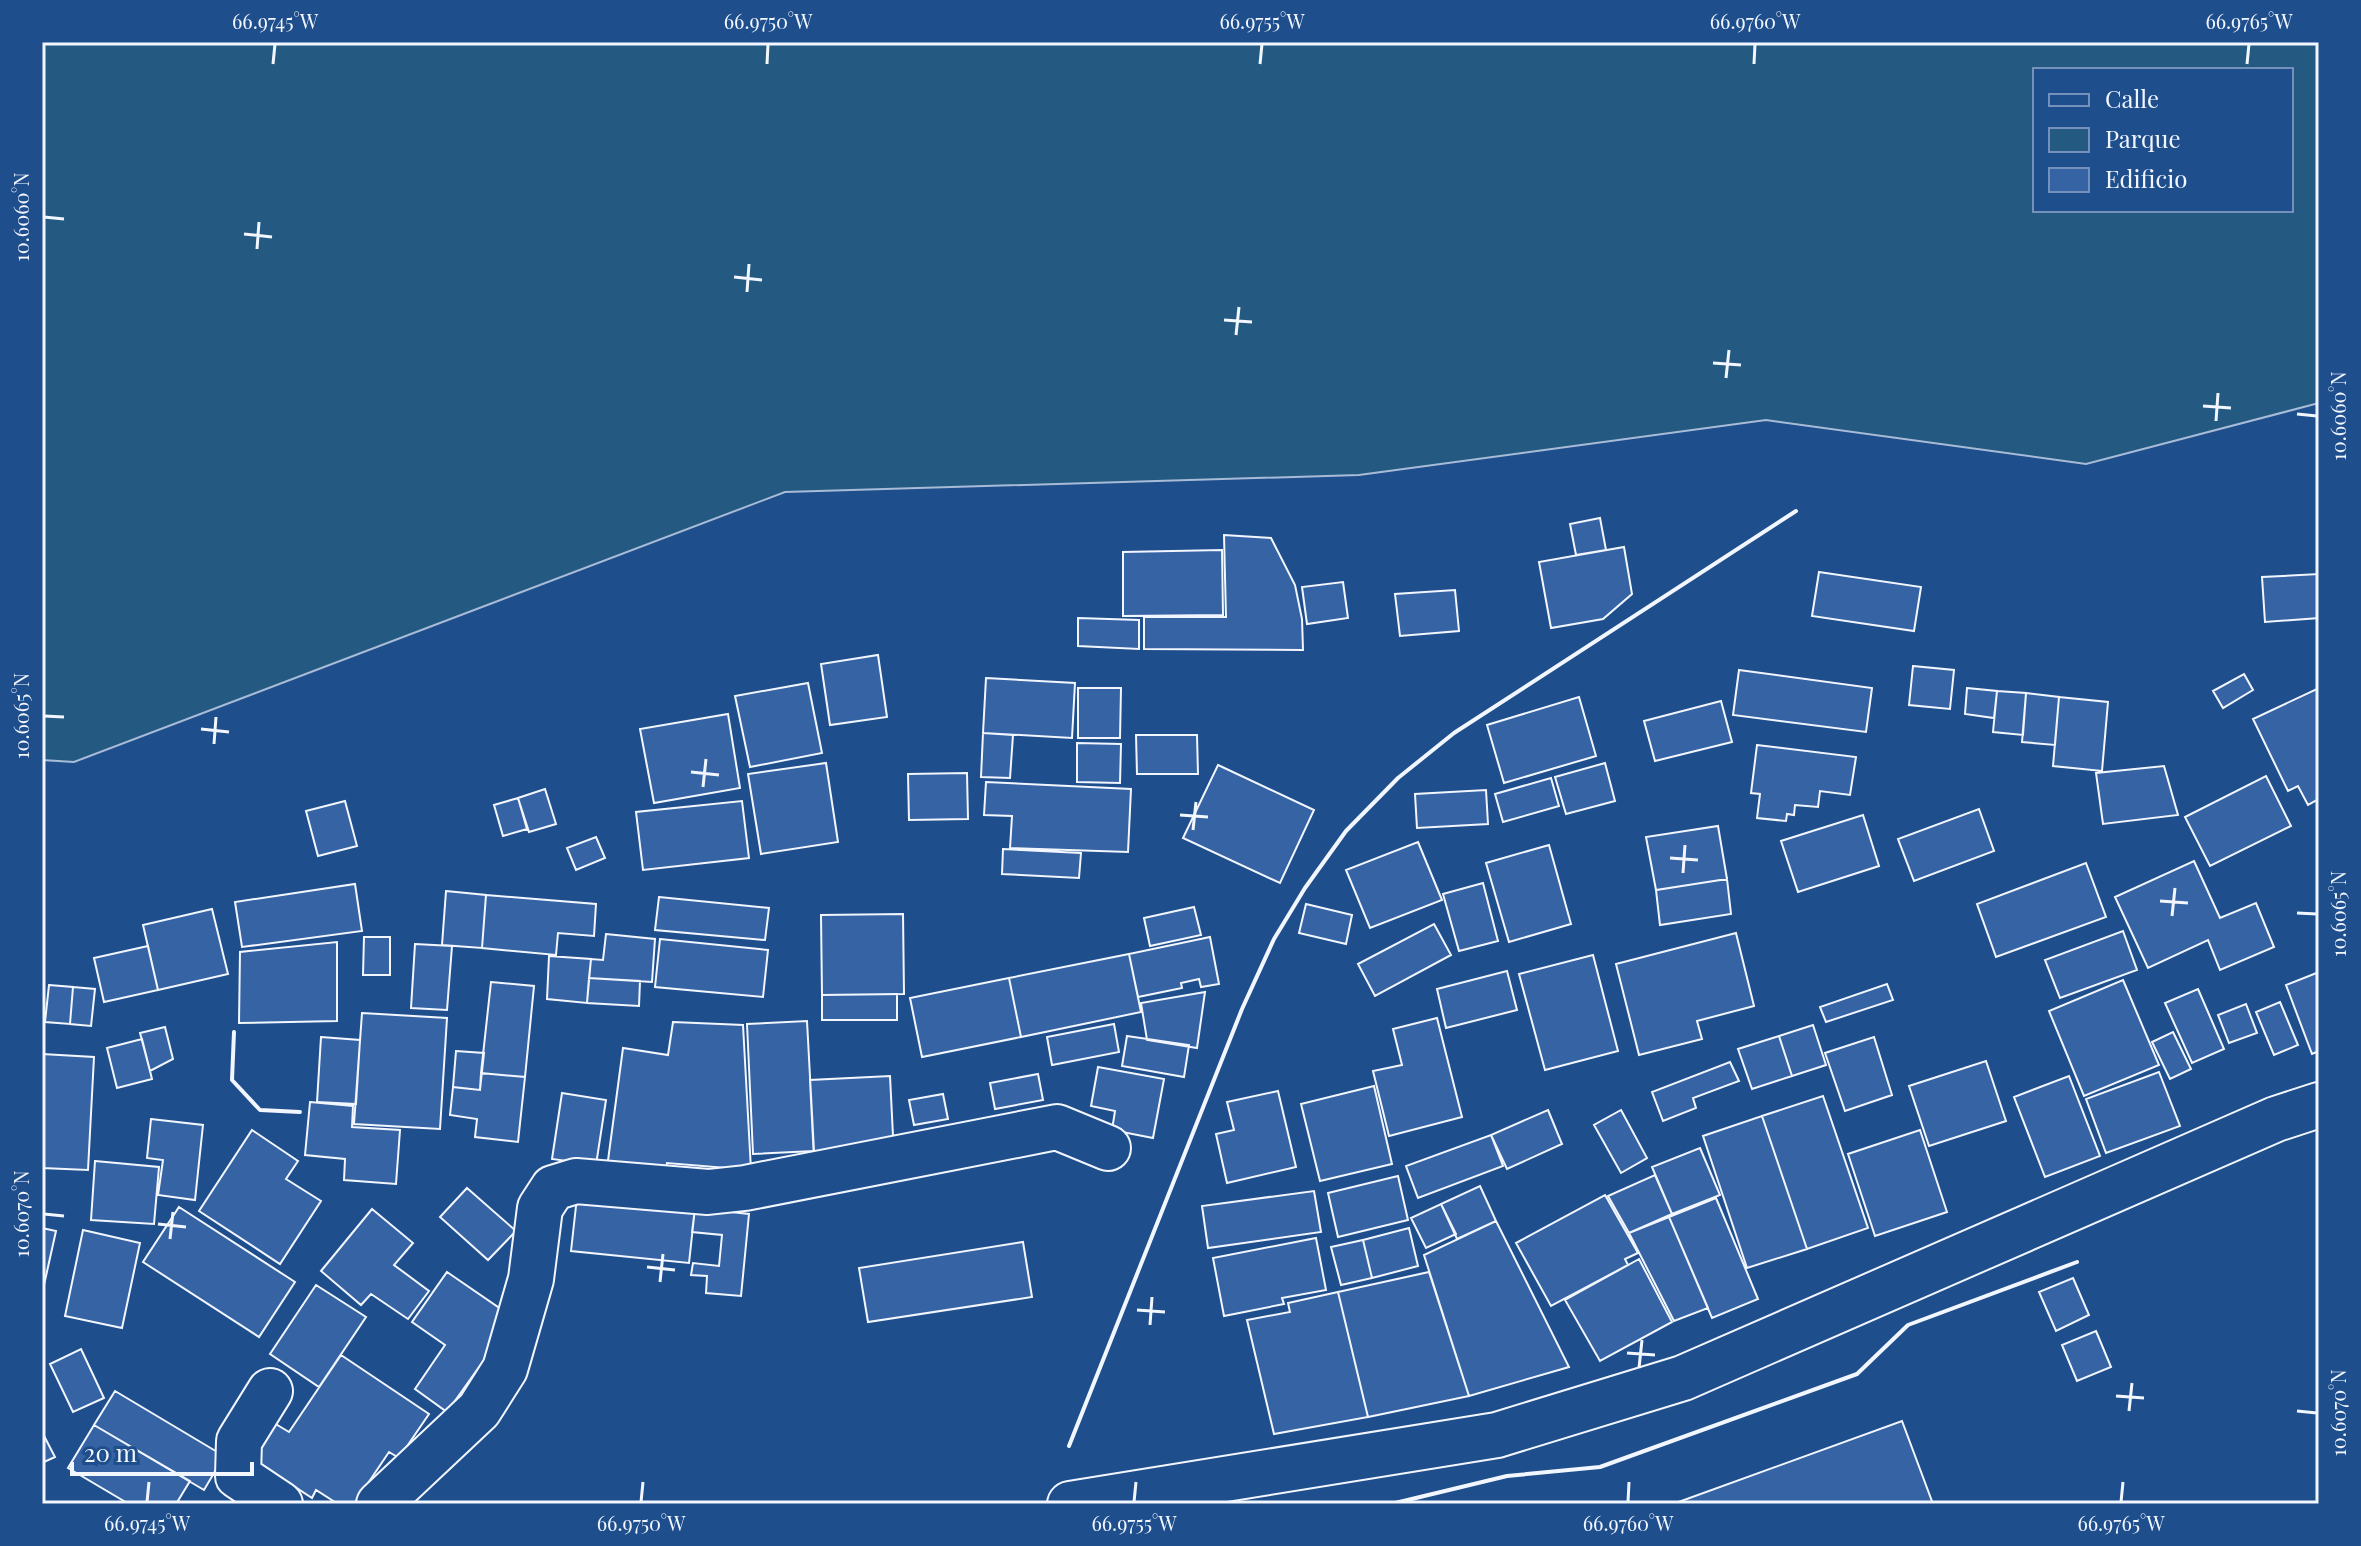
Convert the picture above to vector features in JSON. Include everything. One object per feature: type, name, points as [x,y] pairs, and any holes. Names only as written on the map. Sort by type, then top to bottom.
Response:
[{"type":"street","points":[[1070,1504],[1497,1435],[1683,1378],[2276,1119],[2319,1105]]},
{"type":"street","points":[[379,1504],[479,1410],[505,1369],[531,1279],[540,1208],[553,1188],[576,1181],[708,1192],[745,1188],[1057,1127],[1108,1148]]},
{"type":"street","points":[[270,1391],[239,1441],[238,1476],[280,1504]]},
{"type":"green space","points":[[42,42],[2319,42],[2319,403],[2086,464],[1766,420],[1359,475],[785,492],[74,762],[42,760]]},
{"type":"building","points":[[1600,518],[1606,550],[1576,555],[1570,524]]},
{"type":"building","points":[[1224,535],[1271,538],[1295,585],[1302,619],[1303,650],[1144,649],[1144,617],[1226,617]]},
{"type":"building","points":[[1624,547],[1632,594],[1603,619],[1551,628],[1539,562]]},
{"type":"building","points":[[1222,550],[1223,615],[1123,616],[1123,552]]},
{"type":"building","points":[[1819,572],[1921,587],[1914,631],[1812,616]]},
{"type":"building","points":[[2319,574],[2319,618],[2265,622],[2262,577]]},
{"type":"building","points":[[1343,582],[1348,618],[1307,624],[1302,587]]},
{"type":"building","points":[[1455,590],[1459,631],[1400,636],[1395,594]]},
{"type":"building","points":[[1078,618],[1139,620],[1139,649],[1078,646]]},
{"type":"building","points":[[878,655],[887,717],[830,725],[821,664]]},
{"type":"building","points":[[1913,666],[1954,670],[1950,709],[1909,705]]},
{"type":"building","points":[[1739,670],[1872,688],[1866,732],[1733,715]]},
{"type":"building","points":[[2244,674],[2253,690],[2223,708],[2213,691]]},
{"type":"building","points":[[986,678],[1075,683],[1072,738],[983,733]]},
{"type":"building","points":[[808,683],[822,753],[750,767],[735,696]]},
{"type":"building","points":[[1078,688],[1121,688],[1120,738],[1078,738]]},
{"type":"building","points":[[1967,688],[1997,691],[1994,718],[1965,714]]},
{"type":"building","points":[[2319,688],[2319,799],[2308,805],[2298,786],[2288,791],[2253,719]]},
{"type":"building","points":[[1997,691],[2026,693],[2023,735],[1993,732]]},
{"type":"building","points":[[2026,693],[2059,697],[2055,745],[2022,742]]},
{"type":"building","points":[[1579,697],[1596,756],[1504,783],[1487,725]]},
{"type":"building","points":[[2059,697],[2108,702],[2102,771],[2053,766]]},
{"type":"building","points":[[1721,701],[1732,742],[1655,761],[1644,721]]},
{"type":"building","points":[[728,714],[740,788],[654,803],[640,729]]},
{"type":"building","points":[[983,733],[1013,735],[1010,778],[981,777]]},
{"type":"building","points":[[1136,735],[1197,735],[1198,774],[1137,774]]},
{"type":"building","points":[[1077,743],[1121,744],[1120,783],[1077,782]]},
{"type":"building","points":[[1757,745],[1856,757],[1850,795],[1820,791],[1818,807],[1795,805],[1794,815],[1787,814],[1786,821],[1757,818],[1760,794],[1751,793]]},
{"type":"building","points":[[826,763],[838,842],[761,854],[748,774]]},
{"type":"building","points":[[1605,763],[1615,801],[1566,814],[1555,777]]},
{"type":"building","points":[[1218,765],[1314,810],[1280,883],[1183,838]]},
{"type":"building","points":[[2164,766],[2178,815],[2103,824],[2096,773]]},
{"type":"building","points":[[967,773],[968,819],[909,820],[908,774]]},
{"type":"building","points":[[2266,776],[2291,826],[2210,866],[2185,817]]},
{"type":"building","points":[[1551,778],[1559,806],[1503,822],[1495,794]]},
{"type":"building","points":[[986,782],[1131,789],[1128,852],[1010,848],[1012,816],[984,815]]},
{"type":"building","points":[[545,789],[556,824],[529,832],[518,798]]},
{"type":"building","points":[[1486,790],[1488,824],[1417,828],[1415,794]]},
{"type":"building","points":[[518,798],[527,829],[503,836],[494,805]]},
{"type":"building","points":[[345,801],[357,846],[318,856],[306,811]]},
{"type":"building","points":[[742,801],[749,858],[643,870],[636,812]]},
{"type":"building","points":[[1979,809],[1994,851],[1914,881],[1898,839]]},
{"type":"building","points":[[1863,815],[1879,866],[1798,892],[1781,841]]},
{"type":"building","points":[[1718,826],[1727,879],[1656,890],[1646,837]]},
{"type":"building","points":[[596,837],[605,858],[576,870],[567,848]]},
{"type":"building","points":[[1418,842],[1442,900],[1370,928],[1346,870]]},
{"type":"building","points":[[1549,845],[1571,924],[1509,942],[1486,863]]},
{"type":"building","points":[[1003,849],[1081,853],[1079,878],[1002,874]]},
{"type":"building","points":[[2194,861],[2220,918],[2256,903],[2274,947],[2220,970],[2208,940],[2148,968],[2115,897]]},
{"type":"building","points":[[2086,863],[2106,917],[1996,957],[1977,904]]},
{"type":"building","points":[[1727,879],[1731,914],[1660,925],[1656,890]]},
{"type":"building","points":[[1483,883],[1498,941],[1459,951],[1443,894]]},
{"type":"building","points":[[355,884],[362,931],[242,947],[235,902]]},
{"type":"building","points":[[446,891],[486,895],[482,948],[442,945]]},
{"type":"building","points":[[486,895],[596,904],[594,936],[558,933],[556,955],[482,948]]},
{"type":"building","points":[[659,897],[769,908],[765,940],[655,930]]},
{"type":"building","points":[[1306,904],[1352,915],[1346,944],[1299,933]]},
{"type":"building","points":[[1194,907],[1201,935],[1150,946],[1144,918]]},
{"type":"building","points":[[212,909],[228,974],[158,990],[143,925]]},
{"type":"building","points":[[903,914],[904,994],[822,995],[821,915]]},
{"type":"building","points":[[1434,924],[1451,955],[1375,996],[1358,964]]},
{"type":"building","points":[[2123,931],[2137,970],[2060,998],[2045,960]]},
{"type":"building","points":[[1736,933],[1754,1006],[1697,1021],[1702,1039],[1639,1055],[1616,964]]},
{"type":"building","points":[[606,934],[655,939],[652,982],[589,978],[591,959],[603,960]]},
{"type":"building","points":[[364,937],[390,937],[390,975],[363,975]]},
{"type":"building","points":[[1210,937],[1219,984],[1201,987],[1199,979],[1181,983],[1182,988],[1138,997],[1129,954]]},
{"type":"building","points":[[660,939],[768,950],[763,997],[655,987]]},
{"type":"building","points":[[337,942],[337,1021],[239,1023],[240,952]]},
{"type":"building","points":[[415,944],[452,946],[447,1010],[411,1008]]},
{"type":"building","points":[[148,946],[158,990],[104,1002],[94,958]]},
{"type":"building","points":[[1129,954],[1141,1012],[1021,1037],[1009,978]]},
{"type":"building","points":[[1593,955],[1618,1051],[1545,1070],[1519,974]]},
{"type":"building","points":[[549,956],[591,959],[587,1003],[547,999]]},
{"type":"building","points":[[1507,971],[1517,1010],[1446,1028],[1437,989]]},
{"type":"building","points":[[2319,972],[2319,1051],[2312,1054],[2286,985]]},
{"type":"building","points":[[589,978],[640,981],[639,1006],[587,1003]]},
{"type":"building","points":[[1009,978],[1021,1037],[922,1057],[910,998]]},
{"type":"building","points":[[2123,980],[2159,1065],[2084,1096],[2049,1011]]},
{"type":"building","points":[[491,982],[534,986],[525,1077],[481,1073]]},
{"type":"building","points":[[1887,984],[1893,1000],[1826,1022],[1820,1007]]},
{"type":"building","points":[[49,985],[73,987],[70,1024],[45,1022]]},
{"type":"building","points":[[73,987],[95,989],[91,1026],[70,1024]]},
{"type":"building","points":[[2198,989],[2224,1049],[2192,1063],[2165,1003]]},
{"type":"building","points":[[1205,992],[1197,1048],[1147,1040],[1141,1003]]},
{"type":"building","points":[[897,994],[897,1020],[822,1020],[822,995]]},
{"type":"building","points":[[2280,1002],[2298,1045],[2274,1055],[2256,1012]]},
{"type":"building","points":[[2246,1004],[2257,1033],[2229,1043],[2218,1015]]},
{"type":"building","points":[[362,1013],[447,1018],[440,1129],[354,1124]]},
{"type":"building","points":[[1437,1018],[1462,1117],[1389,1136],[1373,1071],[1402,1065],[1393,1029]]},
{"type":"building","points":[[807,1021],[814,1151],[753,1154],[747,1024]]},
{"type":"building","points":[[673,1022],[743,1025],[751,1170],[667,1163],[665,1176],[607,1168],[623,1048],[668,1055]]},
{"type":"building","points":[[1114,1024],[1119,1052],[1052,1065],[1047,1037]]},
{"type":"building","points":[[1813,1025],[1826,1065],[1792,1076],[1779,1036]]},
{"type":"building","points":[[165,1027],[173,1059],[150,1071],[140,1033]]},
{"type":"building","points":[[2173,1032],[2191,1069],[2170,1079],[2152,1042]]},
{"type":"building","points":[[1127,1036],[1189,1045],[1184,1077],[1122,1066]]},
{"type":"building","points":[[1779,1036],[1792,1076],[1752,1089],[1738,1049]]},
{"type":"building","points":[[321,1037],[360,1040],[356,1104],[317,1102]]},
{"type":"building","points":[[1874,1037],[1892,1095],[1845,1111],[1825,1053]]},
{"type":"building","points":[[142,1039],[152,1079],[117,1088],[107,1048]]},
{"type":"building","points":[[456,1051],[484,1053],[480,1090],[453,1087]]},
{"type":"building","points":[[42,1054],[94,1057],[88,1170],[42,1168]]},
{"type":"building","points":[[1986,1061],[2006,1121],[1929,1146],[1909,1086]]},
{"type":"building","points":[[1730,1062],[1739,1081],[1693,1098],[1696,1108],[1663,1121],[1652,1092]]},
{"type":"building","points":[[1098,1067],[1164,1079],[1153,1138],[1112,1130],[1115,1111],[1091,1106]]},
{"type":"building","points":[[2159,1072],[2180,1126],[2106,1153],[2086,1099]]},
{"type":"building","points":[[481,1073],[525,1077],[518,1142],[475,1137],[477,1119],[450,1115],[453,1087],[480,1090]]},
{"type":"building","points":[[1038,1074],[1043,1100],[995,1109],[990,1083]]},
{"type":"building","points":[[890,1076],[894,1156],[814,1160],[810,1080]]},
{"type":"building","points":[[2069,1076],[2100,1156],[2045,1177],[2014,1097]]},
{"type":"building","points":[[1374,1086],[1392,1164],[1320,1181],[1301,1104]]},
{"type":"building","points":[[1278,1091],[1296,1167],[1227,1183],[1216,1134],[1234,1130],[1227,1102]]},
{"type":"building","points":[[562,1093],[606,1100],[596,1165],[552,1159]]},
{"type":"building","points":[[943,1094],[948,1119],[914,1125],[909,1100]]},
{"type":"building","points":[[1823,1096],[1868,1228],[1807,1249],[1762,1116]]},
{"type":"building","points":[[310,1102],[353,1106],[352,1127],[400,1130],[396,1184],[344,1180],[345,1159],[305,1155]]},
{"type":"building","points":[[1548,1110],[1562,1144],[1507,1169],[1491,1135]]},
{"type":"building","points":[[1621,1110],[1647,1158],[1621,1173],[1594,1125]]},
{"type":"building","points":[[1762,1116],[1807,1249],[1747,1268],[1703,1136]]},
{"type":"building","points":[[151,1119],[203,1125],[195,1200],[158,1195],[163,1160],[147,1158]]},
{"type":"building","points":[[252,1130],[298,1161],[286,1179],[321,1201],[280,1264],[199,1211]]},
{"type":"building","points":[[1920,1130],[1947,1212],[1875,1236],[1848,1154]]},
{"type":"building","points":[[1491,1135],[1503,1166],[1418,1198],[1406,1166]]},
{"type":"building","points":[[1700,1148],[1720,1195],[1672,1214],[1652,1167]]},
{"type":"building","points":[[95,1161],[159,1167],[154,1224],[91,1220]]},
{"type":"building","points":[[1655,1175],[1672,1214],[1629,1233],[1608,1196]]},
{"type":"building","points":[[1398,1176],[1408,1220],[1338,1237],[1328,1193]]},
{"type":"building","points":[[1480,1186],[1496,1221],[1457,1239],[1441,1204]]},
{"type":"building","points":[[467,1188],[516,1231],[488,1260],[440,1217]]},
{"type":"building","points":[[1314,1191],[1321,1232],[1208,1248],[1202,1206]]},
{"type":"building","points":[[1605,1195],[1638,1253],[1625,1259],[1628,1265],[1551,1306],[1516,1243]]},
{"type":"building","points":[[577,1197],[695,1208],[689,1263],[571,1251]]},
{"type":"building","points":[[1716,1198],[1758,1299],[1712,1318],[1669,1217]]},
{"type":"building","points":[[1441,1204],[1456,1234],[1426,1248],[1411,1218]]},
{"type":"building","points":[[179,1207],[295,1282],[259,1337],[143,1262]]},
{"type":"building","points":[[695,1208],[749,1214],[741,1296],[706,1293],[707,1276],[691,1275],[693,1263],[719,1266],[722,1235],[692,1232]]},
{"type":"building","points":[[372,1209],[413,1243],[394,1265],[429,1291],[408,1319],[371,1294],[361,1305],[321,1271]]},
{"type":"building","points":[[1669,1217],[1708,1308],[1674,1321],[1629,1233]]},
{"type":"building","points":[[1496,1221],[1569,1367],[1469,1396],[1424,1255]]},
{"type":"building","points":[[42,1228],[56,1231],[42,1294]]},
{"type":"building","points":[[1409,1228],[1418,1266],[1372,1278],[1363,1240]]},
{"type":"building","points":[[83,1230],[140,1243],[122,1328],[65,1316]]},
{"type":"building","points":[[1316,1238],[1326,1290],[1282,1298],[1284,1304],[1224,1316],[1213,1258]]},
{"type":"building","points":[[1363,1240],[1372,1278],[1341,1285],[1331,1247]]},
{"type":"building","points":[[1023,1242],[1032,1297],[868,1322],[859,1268]]},
{"type":"building","points":[[1639,1259],[1672,1322],[1600,1361],[1565,1300]]},
{"type":"building","points":[[447,1272],[514,1318],[447,1412],[415,1389],[445,1345],[412,1322]]},
{"type":"building","points":[[1429,1272],[1469,1396],[1368,1417],[1338,1292]]},
{"type":"building","points":[[2073,1278],[2089,1315],[2056,1331],[2039,1292]]},
{"type":"building","points":[[316,1285],[366,1317],[319,1387],[270,1354]]},
{"type":"building","points":[[1338,1292],[1368,1417],[1274,1434],[1247,1320],[1290,1312],[1288,1303]]},
{"type":"building","points":[[2096,1331],[2111,1367],[2077,1381],[2062,1345]]},
{"type":"building","points":[[81,1349],[104,1398],[73,1412],[50,1364]]},
{"type":"building","points":[[341,1355],[429,1414],[399,1458],[389,1452],[354,1504],[338,1504],[316,1490],[312,1498],[251,1458],[274,1423],[289,1432]]},
{"type":"building","points":[[115,1391],[224,1456],[204,1490],[94,1425]]},
{"type":"building","points":[[1902,1421],[1933,1504],[1673,1504]]},
{"type":"building","points":[[94,1425],[190,1481],[176,1504],[129,1504],[68,1468]]},
{"type":"building","points":[[42,1432],[55,1457],[42,1463]]},
{"type":"wall","points":[[1069,1446],[1242,1009],[1274,939],[1305,888],[1346,831],[1398,778],[1454,733],[1796,511]]},
{"type":"wall","points":[[234,1032],[232,1080],[260,1110],[300,1112]]},
{"type":"wall","points":[[1391,1504],[1507,1476],[1600,1467],[1857,1374],[1908,1325],[2077,1262]]}]
